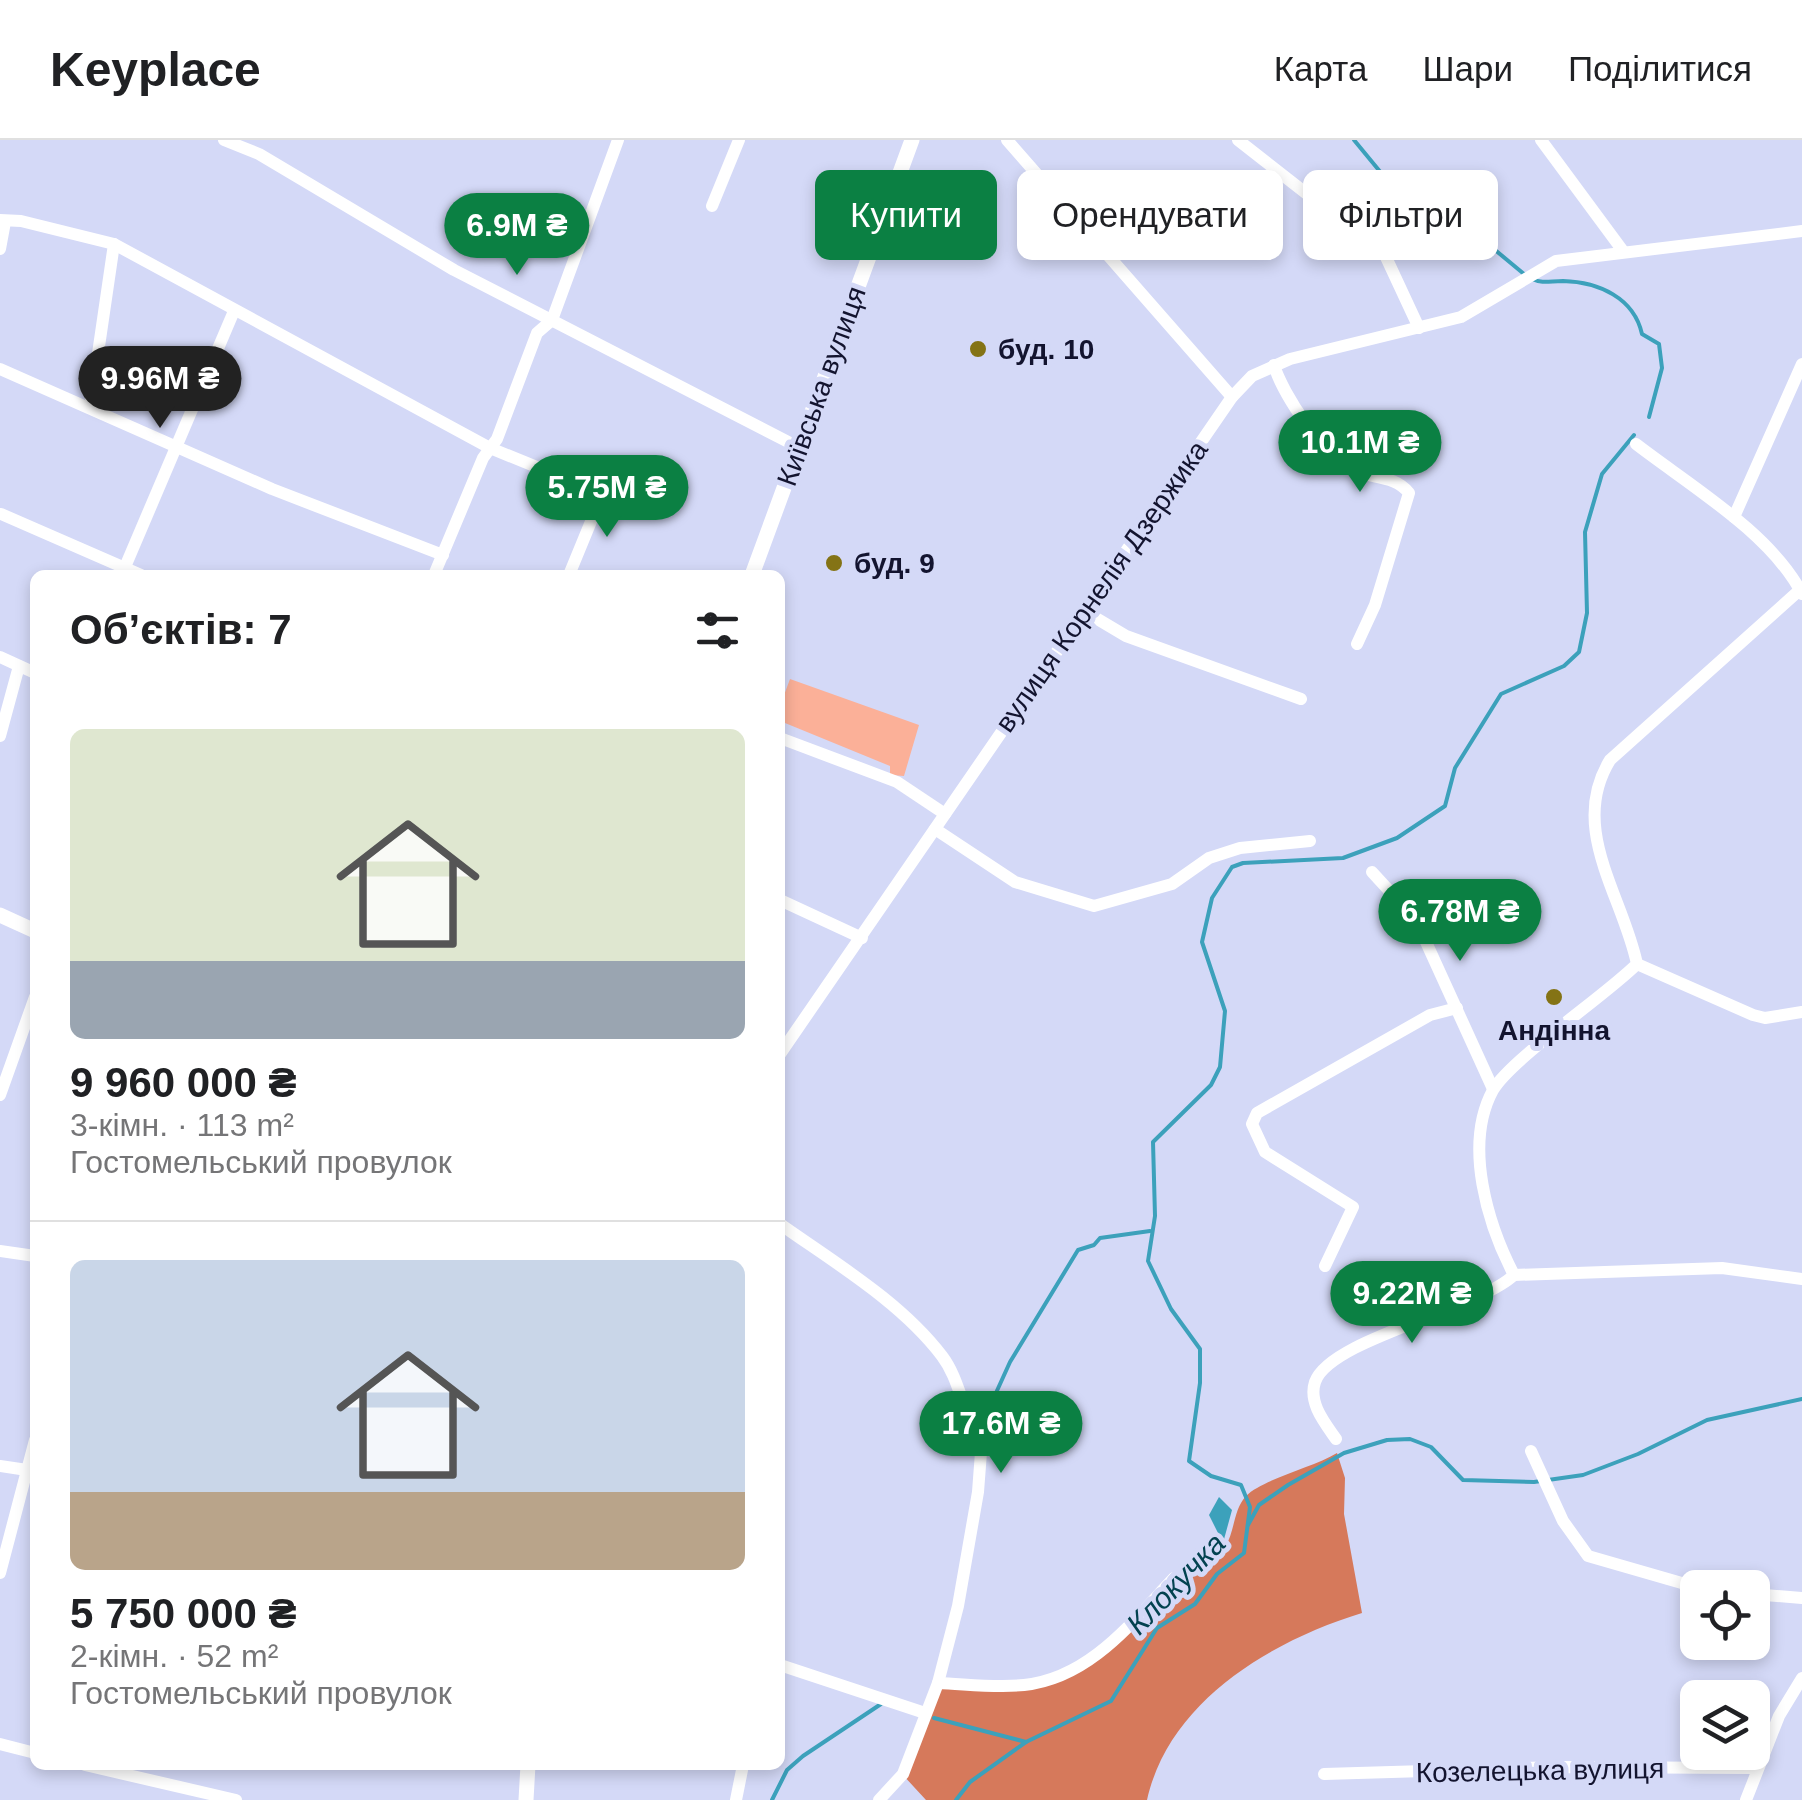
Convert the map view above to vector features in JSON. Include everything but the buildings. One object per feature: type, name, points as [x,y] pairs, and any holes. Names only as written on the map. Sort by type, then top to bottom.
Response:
[{"type":"street","points":[[224,140],[259,154],[454,270],[798,447]]},
{"type":"street","points":[[436,570],[537,333],[552,320],[618,140]]},
{"type":"street","points":[[712,206],[739,140]]},
{"type":"street","name":"Київська вулиця","points":[[754,570],[912,140]]},
{"type":"street","points":[[1007,140],[1232,396]]},
{"type":"street","points":[[1238,140],[1385,255],[1419,328]]},
{"type":"street","points":[[1541,140],[1623,250]]},
{"type":"street","points":[[0,249],[3,221],[21,221],[114,244],[490,448],[599,496],[571,570]]},
{"type":"street","name":"вулиця Корнелія Дзержика","points":[[785,1046],[1232,396],[1252,376],[1274,364],[1461,317],[1538,268],[1556,261],[1802,231]]},
{"type":"street","points":[[90,408],[114,244]]},
{"type":"street","points":[[125,567],[234,311]]},
{"type":"street","points":[[1274,364],[1289,396],[1334,459],[1358,473],[1404,486],[1410,493],[1375,606],[1357,644]]},
{"type":"street","points":[[1734,517],[1802,364]]},
{"type":"street","points":[[0,369],[272,489],[443,555]]},
{"type":"street","points":[[1636,444],[1734,517],[1795,579],[1801,591],[1610,760],[1602,772],[1593,818],[1600,857],[1637,964],[1752,1015],[1765,1018],[1802,1012]]},
{"type":"street","points":[[1,514],[131,570]]},
{"type":"street","points":[[1084,611],[1126,636],[1301,699]]},
{"type":"street","points":[[0,657],[30,671]]},
{"type":"street","points":[[0,736],[20,666]]},
{"type":"street","points":[[785,740],[896,782],[945,814]]},
{"type":"street","points":[[934,828],[1015,882],[1094,906],[1172,884],[1209,858],[1240,848],[1310,840]]},
{"type":"street","points":[[1372,872],[1416,920],[1493,1089],[1480,1147],[1491,1222],[1514,1275]]},
{"type":"street","points":[[785,902],[862,938]]},
{"type":"street","points":[[0,916],[30,929]]},
{"type":"street","points":[[1493,1089],[1637,964]]},
{"type":"street","points":[[1325,1266],[1353,1208],[1265,1152],[1252,1124],[1257,1114],[1430,1016],[1458,1008]]},
{"type":"street","points":[[0,1095],[30,1011]]},
{"type":"street","points":[[785,1028],[794,1032]]},
{"type":"street","points":[[785,1228],[918,1330],[945,1359],[970,1426],[982,1440],[958,1606],[938,1684],[903,1774],[879,1800]]},
{"type":"street","points":[[0,1251],[30,1255]]},
{"type":"street","points":[[1336,1439],[1316,1406],[1314,1387],[1325,1368],[1391,1332],[1501,1288],[1514,1275],[1722,1268],[1802,1279]]},
{"type":"street","points":[[1530,1451],[1563,1522],[1588,1556],[1680,1583]]},
{"type":"street","points":[[0,1573],[30,1459]]},
{"type":"street","points":[[0,1466],[27,1470]]},
{"type":"street","points":[[938,1684],[1026,1685],[1065,1674],[1108,1646],[1174,1578]]},
{"type":"street","points":[[1770,1595],[1802,1598]]},
{"type":"street","points":[[785,1667],[925,1713]]},
{"type":"street","points":[[1770,1741],[1802,1678]]},
{"type":"street","points":[[0,1744],[30,1752]]},
{"type":"street","name":"Козелецька вулиця","points":[[1324,1774],[1680,1768]]},
{"type":"street","points":[[107,1770],[236,1800]]},
{"type":"street","points":[[526,1800],[528,1770]]},
{"type":"street","points":[[736,1800],[742,1770]]},
{"type":"street","points":[[1746,1800],[1755,1770]]},
{"type":"shaded area","points":[[790,679],[919,725],[904,776],[890,775],[890,766],[785,723],[785,692]]},
{"type":"shaded area","points":[[1337,1453],[1345,1478],[1344,1514],[1362,1613],[1293,1640],[1229,1680],[1177,1733],[1159,1765],[1147,1800],[926,1800],[902,1774],[937,1682],[1025,1684],[1095,1656],[1175,1575],[1181,1579],[1221,1552],[1246,1496],[1264,1484]]},
{"type":"water","points":[[1219,1497],[1232,1510],[1223,1543],[1209,1515]]},
{"type":"waterway","name":"Клокучка","points":[[1354,140],[1424,225],[1441,234],[1471,230],[1524,274]]},
{"type":"waterway","name":"Клокучка","points":[[1532,279],[1576,282],[1613,294],[1631,311],[1642,334],[1659,344],[1662,368],[1649,417]]},
{"type":"waterway","name":"Клокучка","points":[[956,1800],[970,1782],[1026,1742],[1111,1701],[1157,1628],[1195,1604],[1217,1574],[1244,1553],[1250,1507],[1241,1485],[1211,1476],[1189,1461],[1200,1383],[1200,1349],[1171,1309],[1148,1261],[1155,1216],[1153,1142],[1211,1085],[1220,1067],[1225,1011],[1202,942],[1212,898],[1232,867],[1243,863],[1343,858],[1397,838],[1445,806],[1455,768],[1501,694],[1564,666],[1579,652],[1587,613],[1585,532],[1602,474],[1634,435]]},
{"type":"waterway","points":[[981,1426],[1010,1362],[1078,1250],[1094,1245],[1100,1238],[1150,1231]]},
{"type":"waterway","points":[[1248,1525],[1259,1505],[1288,1485],[1344,1453],[1387,1440],[1410,1439],[1431,1447],[1463,1480],[1534,1482],[1583,1475],[1638,1454],[1707,1420],[1802,1399]]},
{"type":"waterway","points":[[772,1800],[787,1770],[881,1704]]},
{"type":"waterway","points":[[934,1718],[1026,1742]]},
{"type":"place","name":"буд. 10","points":[[978,349]]},
{"type":"place","name":"буд. 9","points":[[834,563]]},
{"type":"place","name":"Андінна","points":[[1554,997]]}]
